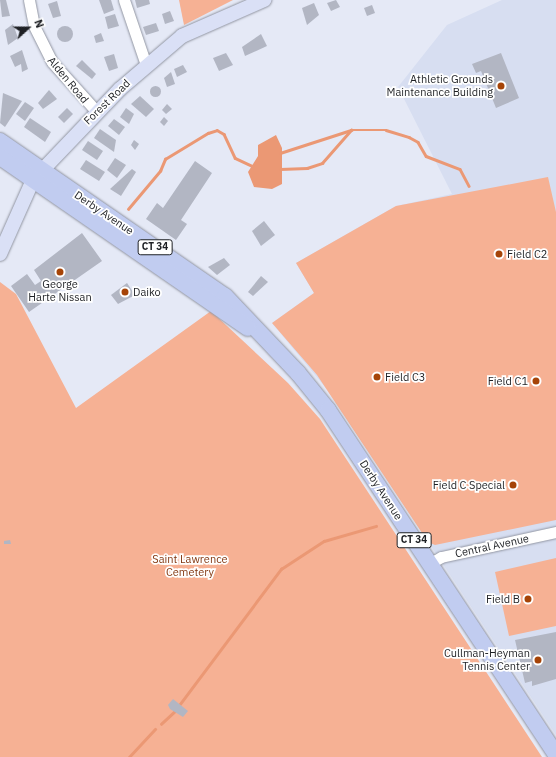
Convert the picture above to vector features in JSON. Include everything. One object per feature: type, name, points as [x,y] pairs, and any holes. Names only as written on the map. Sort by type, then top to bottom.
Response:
[{"type":"highway","name":"Derby Avenue","points":[[0,140],[37,175]]},
{"type":"highway","name":"Derby Avenue","points":[[0,157],[37,175],[167,263],[225,296],[316,393],[556,756]]},
{"type":"main road","name":"Forest Road","points":[[0,254],[4,234],[37,175],[97,112],[146,65],[182,36],[264,0]]},
{"type":"street","name":"Alden Road","points":[[28,0],[34,26],[52,62],[97,112]]},
{"type":"street","points":[[124,0],[146,65]]},
{"type":"street","name":"Central Avenue","points":[[429,564],[441,557],[556,532]]},
{"type":"shaded area","points":[[502,0],[556,0],[556,735],[329,392],[272,323],[314,293],[296,263],[396,206],[452,194],[398,87],[447,25]]},
{"type":"shaded area","points":[[276,135],[282,148],[282,184],[272,189],[254,187],[248,172],[258,156],[258,145]]},
{"type":"green space","points":[[179,0],[233,0],[184,25]]},
{"type":"green space","points":[[548,177],[556,212],[556,520],[435,545],[428,542],[317,375],[272,323],[314,293],[296,263],[396,206]]},
{"type":"green space","name":"Saint Lawrence Cemetery","points":[[0,282],[16,294],[76,408],[211,311],[288,383],[320,419],[542,757],[0,757]]},
{"type":"green space","name":"Field B","points":[[556,558],[556,626],[509,636],[495,572]]},
{"type":"building","points":[[0,0],[6,0],[10,16],[2,17]]},
{"type":"building","points":[[99,0],[111,0],[114,10],[104,14]]},
{"type":"building","points":[[135,0],[149,0],[150,4],[137,8]]},
{"type":"building","points":[[336,0],[340,7],[331,11],[327,3]]},
{"type":"building","points":[[57,1],[61,16],[53,18],[48,4]]},
{"type":"building","points":[[314,3],[319,15],[307,25],[302,8]]},
{"type":"building","points":[[372,5],[375,13],[367,16],[364,8]]},
{"type":"building","points":[[170,11],[174,21],[165,24],[162,14]]},
{"type":"building","points":[[115,14],[119,26],[108,29],[105,17]]},
{"type":"building","points":[[156,23],[159,31],[146,35],[143,27]]},
{"type":"building","points":[[13,24],[18,38],[8,45],[5,30]]},
{"type":"building","points":[[65,26],[71,28],[73,34],[71,40],[65,42],[59,40],[57,34],[59,28]]},
{"type":"building","points":[[101,33],[104,41],[96,43],[94,36]]},
{"type":"building","points":[[261,34],[267,46],[245,56],[242,47]]},
{"type":"building","points":[[22,50],[28,69],[22,72],[21,64],[15,67],[10,56]]},
{"type":"building","points":[[226,53],[233,65],[219,71],[213,58]]},
{"type":"building","name":"Athletic Grounds Maintenance Building","points":[[501,53],[519,98],[496,108],[481,71],[476,73],[472,64]]},
{"type":"building","points":[[114,54],[118,68],[109,71],[104,57]]},
{"type":"building","points":[[82,60],[96,74],[92,79],[76,66]]},
{"type":"building","points":[[183,65],[187,72],[177,77],[174,69]]},
{"type":"building","points":[[171,72],[175,84],[167,87],[164,78]]},
{"type":"building","points":[[155,85],[159,87],[161,91],[159,95],[155,97],[151,95],[149,91],[151,87]]},
{"type":"building","points":[[49,90],[57,99],[43,109],[38,103]]},
{"type":"building","points":[[3,93],[22,101],[5,127],[0,123]]},
{"type":"building","points":[[140,96],[154,109],[146,117],[131,104]]},
{"type":"building","points":[[25,102],[34,108],[25,121],[16,114]]},
{"type":"building","points":[[167,104],[172,109],[166,114],[162,110]]},
{"type":"building","points":[[67,108],[73,114],[64,123],[58,117]]},
{"type":"building","points":[[126,108],[134,114],[129,124],[120,117]]},
{"type":"building","points":[[164,117],[168,121],[164,126],[160,122]]},
{"type":"building","points":[[30,118],[51,132],[45,142],[24,127]]},
{"type":"building","points":[[114,119],[125,127],[119,135],[108,126]]},
{"type":"building","points":[[100,129],[116,140],[114,152],[94,138]]},
{"type":"building","points":[[134,140],[139,144],[135,150],[131,145]]},
{"type":"building","points":[[88,141],[103,151],[97,160],[82,150]]},
{"type":"building","points":[[115,158],[126,165],[117,178],[107,170]]},
{"type":"building","points":[[86,160],[105,172],[99,181],[80,169]]},
{"type":"building","points":[[195,161],[212,173],[181,220],[187,224],[176,240],[146,219],[157,203],[163,208]]},
{"type":"building","points":[[132,169],[136,172],[121,196],[110,189]]},
{"type":"building","points":[[264,221],[275,235],[261,246],[252,231]]},
{"type":"building","name":"George Harte Nissan","points":[[82,233],[102,261],[29,312],[11,286],[27,274],[35,285],[41,281],[34,270]]},
{"type":"building","points":[[224,258],[230,265],[217,275],[208,267]]},
{"type":"building","points":[[261,276],[268,282],[253,296],[248,292]]},
{"type":"building","points":[[127,283],[135,295],[118,304],[111,295]]},
{"type":"building","points":[[10,540],[11,544],[4,544],[4,541]]},
{"type":"building","name":"Cullman-Heyman Tennis Center","points":[[556,632],[556,679],[532,686],[532,681],[525,683],[515,640]]},
{"type":"building","points":[[173,699],[188,711],[183,717],[170,709],[168,705]]},
{"type":"waterway","points":[[128,209],[160,171],[165,159],[208,133],[217,130],[224,134],[235,158],[252,166]]},
{"type":"waterway","points":[[280,153],[351,130],[386,130],[409,137],[418,142],[426,156],[460,169],[469,186]]},
{"type":"waterway","points":[[280,169],[307,168],[322,163],[351,130]]},
{"type":"waterway","points":[[180,704],[281,569],[324,541],[376,526]]},
{"type":"waterway","points":[[161,724],[174,712]]},
{"type":"waterway","points":[[129,757],[155,729]]},
{"type":"place","name":"Athletic Grounds Maintenance Building","points":[[501,86]]},
{"type":"place","name":"Field C2","points":[[499,254]]},
{"type":"place","name":"George Harte Nissan","points":[[60,272]]},
{"type":"place","name":"Daiko","points":[[125,292]]},
{"type":"place","name":"Field C3","points":[[377,377]]},
{"type":"place","name":"Field C1","points":[[536,381]]},
{"type":"place","name":"Field C Special","points":[[513,485]]},
{"type":"place","name":"Field B","points":[[528,599]]},
{"type":"place","name":"Cullman-Heyman Tennis Center","points":[[538,660]]}]
